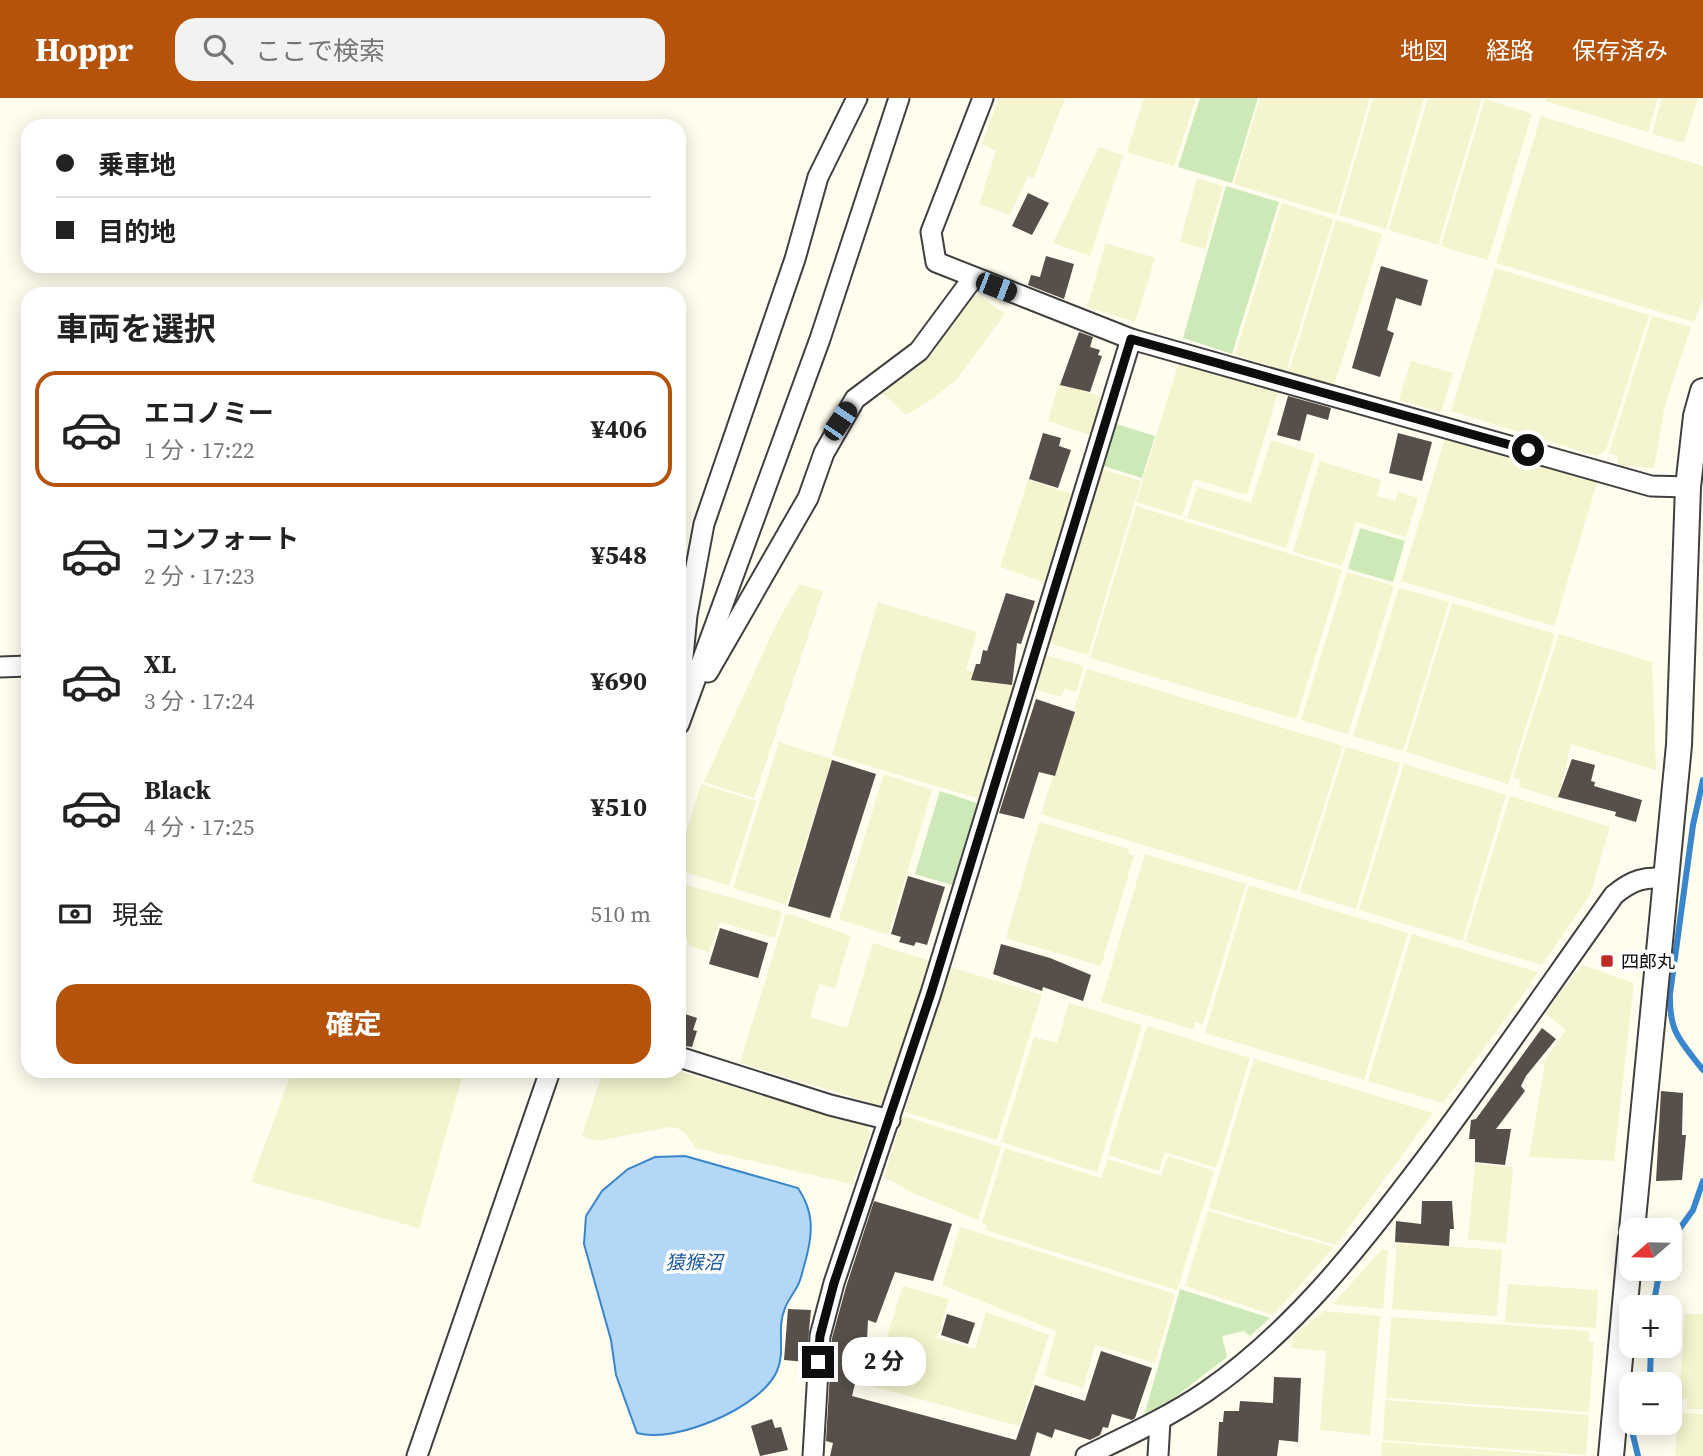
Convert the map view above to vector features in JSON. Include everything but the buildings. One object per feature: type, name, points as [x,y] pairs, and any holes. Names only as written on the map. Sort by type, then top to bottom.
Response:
[{"type":"street","points":[[686,628],[704,524],[795,259],[818,177],[857,98]]},
{"type":"street","points":[[686,693],[820,339],[899,98]]},
{"type":"street","points":[[983,98],[931,232],[936,262],[1131,339],[1651,486],[1695,486]]},
{"type":"street","points":[[686,699],[808,498],[824,453],[840,421],[855,399],[919,351],[973,278]]},
{"type":"street","points":[[813,1456],[820,1336],[834,1283],[934,983],[1131,339]]},
{"type":"street","points":[[1633,1218],[1679,746],[1695,486],[1696,416],[1703,391]]},
{"type":"street","points":[[0,667],[21,666]]},
{"type":"street","points":[[1086,1456],[1160,1421],[1207,1391],[1244,1362],[1297,1313],[1346,1261],[1472,1096],[1614,895],[1628,884],[1646,877],[1667,879]]},
{"type":"street","points":[[686,1059],[830,1105],[890,1120]]},
{"type":"street","points":[[417,1456],[548,1078]]},
{"type":"street","points":[[1611,1456],[1627,1281]]},
{"type":"street","points":[[1157,1456],[1160,1421]]},
{"type":"green space","points":[[999,98],[1065,98],[1034,178],[1028,176],[1010,215],[979,204],[996,151],[982,144]]},
{"type":"green space","points":[[1144,98],[1196,98],[1174,166],[1127,152]]},
{"type":"green space","points":[[1200,98],[1258,98],[1232,183],[1178,167]]},
{"type":"green space","points":[[1260,98],[1370,98],[1336,215],[1234,184]]},
{"type":"green space","points":[[1373,98],[1424,98],[1386,229],[1339,215]]},
{"type":"green space","points":[[1428,98],[1482,98],[1438,245],[1389,230]]},
{"type":"green space","points":[[1546,98],[1658,98],[1648,132],[1545,101]]},
{"type":"green space","points":[[1662,98],[1698,98],[1684,143],[1652,134]]},
{"type":"green space","points":[[1485,99],[1532,114],[1488,260],[1441,246]]},
{"type":"green space","points":[[1541,116],[1703,166],[1703,299],[1694,322],[1496,263]]},
{"type":"green space","points":[[1099,147],[1123,155],[1090,256],[1053,243]]},
{"type":"green space","points":[[1197,178],[1223,186],[1205,249],[1180,242]]},
{"type":"green space","points":[[1226,186],[1279,202],[1232,354],[1183,338]]},
{"type":"green space","points":[[1282,203],[1333,219],[1286,371],[1235,355]]},
{"type":"green space","points":[[1336,220],[1382,234],[1334,386],[1289,372]]},
{"type":"green space","points":[[1106,243],[1155,258],[1135,322],[1087,307]]},
{"type":"green space","points":[[1495,268],[1649,315],[1606,450],[1597,456],[1451,411]]},
{"type":"green space","points":[[979,295],[1005,314],[957,379],[931,400],[906,415],[882,392],[917,368],[935,351],[954,316],[970,297]]},
{"type":"green space","points":[[1652,316],[1691,327],[1665,404],[1654,468],[1618,465],[1617,456],[1609,453]]},
{"type":"green space","points":[[1182,352],[1281,383],[1247,495],[1194,479],[1182,516],[1136,502]]},
{"type":"green space","points":[[1411,361],[1453,373],[1441,412],[1399,400]]},
{"type":"green space","points":[[1059,383],[1102,397],[1090,435],[1048,421]]},
{"type":"green space","points":[[1113,423],[1155,436],[1142,478],[1100,465]]},
{"type":"green space","points":[[1446,436],[1597,482],[1554,626],[1401,581]]},
{"type":"green space","points":[[1271,440],[1315,454],[1286,548],[1187,518],[1197,487],[1251,503]]},
{"type":"green space","points":[[1320,461],[1381,480],[1377,496],[1395,501],[1398,492],[1418,498],[1406,537],[1356,522],[1342,566],[1293,552]]},
{"type":"green space","points":[[1099,468],[1141,481],[1088,655],[1045,642]]},
{"type":"green space","points":[[1028,480],[1072,494],[1044,582],[1000,567]]},
{"type":"green space","points":[[1136,506],[1342,570],[1296,719],[1090,658]]},
{"type":"green space","points":[[1360,528],[1405,541],[1393,582],[1348,569]]},
{"type":"green space","points":[[1347,572],[1394,586],[1348,734],[1301,720]]},
{"type":"green space","points":[[799,584],[823,591],[754,798],[704,782],[775,627]]},
{"type":"green space","points":[[1399,588],[1449,602],[1403,751],[1353,736]]},
{"type":"green space","points":[[878,602],[977,632],[966,670],[1014,685],[980,799],[832,755]]},
{"type":"green space","points":[[1452,603],[1555,634],[1508,784],[1406,752]]},
{"type":"green space","points":[[1559,634],[1652,662],[1656,770],[1571,744],[1558,799],[1519,787],[1520,780],[1513,777]]},
{"type":"green space","points":[[1042,654],[1084,666],[1076,692],[1064,689],[1061,697],[1032,688]]},
{"type":"green space","points":[[1087,669],[1343,746],[1297,891],[1041,814]]},
{"type":"green space","points":[[779,742],[832,759],[786,905],[733,888]]},
{"type":"green space","points":[[1346,747],[1400,763],[1356,909],[1300,892]]},
{"type":"green space","points":[[1404,764],[1506,795],[1462,941],[1359,910]]},
{"type":"green space","points":[[884,774],[932,790],[888,935],[839,919]]},
{"type":"green space","points":[[701,784],[756,801],[729,886],[686,872],[686,834]]},
{"type":"green space","points":[[940,791],[977,803],[952,885],[915,874]]},
{"type":"green space","points":[[1510,796],[1610,827],[1590,895],[1542,965],[1465,942]]},
{"type":"green space","points":[[1039,822],[1129,849],[1128,854],[1134,856],[1101,966],[1006,938]]},
{"type":"green space","points":[[1145,854],[1246,884],[1203,1024],[1195,1022],[1193,1029],[1101,1002]]},
{"type":"green space","points":[[686,885],[782,912],[775,938],[720,922],[709,952],[690,946],[686,938]]},
{"type":"green space","points":[[1249,885],[1408,933],[1364,1080],[1205,1033]]},
{"type":"green space","points":[[786,913],[851,936],[835,988],[819,984],[810,1017],[847,1028],[873,943],[930,961],[886,1107],[740,1063]]},
{"type":"green space","points":[[1412,934],[1538,972],[1443,1103],[1368,1081]]},
{"type":"green space","points":[[1582,965],[1634,983],[1614,1161],[1529,1157],[1545,1061],[1566,1030],[1545,1013]]},
{"type":"green space","points":[[950,967],[1042,995],[997,1140],[905,1112]]},
{"type":"green space","points":[[1069,1003],[1142,1025],[1097,1172],[1001,1142],[1034,1037],[1057,1043]]},
{"type":"green space","points":[[1147,1026],[1250,1058],[1216,1168],[1165,1152],[1159,1171],[1108,1155]]},
{"type":"green space","points":[[1254,1059],[1433,1113],[1336,1245],[1209,1208]]},
{"type":"green space","points":[[686,1074],[866,1125],[870,1135],[852,1184],[696,1148],[685,1133],[677,1128],[669,1127],[597,1141],[582,1136],[601,1078],[686,1078]]},
{"type":"green space","points":[[289,1078],[462,1078],[419,1228],[251,1182]]},
{"type":"green space","points":[[903,1116],[1001,1147],[978,1220],[915,1194],[884,1177]]},
{"type":"green space","points":[[1005,1148],[1101,1178],[1108,1159],[1161,1176],[1168,1156],[1214,1171],[1177,1290],[985,1230],[987,1225],[982,1223]]},
{"type":"green space","points":[[1475,1164],[1513,1167],[1506,1243],[1468,1239]]},
{"type":"green space","points":[[1208,1211],[1334,1247],[1273,1315],[1185,1286]]},
{"type":"green space","points":[[960,1227],[1175,1294],[1155,1363],[1095,1345],[1083,1388],[1044,1376],[1056,1331],[942,1285]]},
{"type":"green space","points":[[1397,1243],[1502,1250],[1497,1316],[1392,1309]]},
{"type":"green space","points":[[1382,1249],[1388,1250],[1383,1309],[1333,1304]]},
{"type":"green space","points":[[1508,1284],[1598,1290],[1596,1328],[1505,1322]]},
{"type":"green space","points":[[903,1286],[949,1299],[937,1338],[975,1349],[986,1312],[1049,1335],[1019,1426],[871,1386]]},
{"type":"green space","points":[[1180,1289],[1270,1318],[1250,1336],[1244,1331],[1222,1336],[1227,1357],[1170,1401],[1144,1416]]},
{"type":"green space","points":[[1324,1311],[1380,1316],[1370,1435],[1320,1430],[1326,1351],[1292,1348],[1293,1337]]},
{"type":"green space","points":[[1685,1314],[1703,1314],[1703,1409],[1687,1409],[1687,1399],[1682,1399]]},
{"type":"green space","points":[[1391,1317],[1589,1331],[1589,1342],[1594,1342],[1589,1412],[1386,1398]]},
{"type":"green space","points":[[1385,1400],[1589,1415],[1586,1455],[1383,1440]]},
{"type":"green space","points":[[1682,1413],[1703,1414],[1703,1456],[1675,1456],[1676,1435],[1682,1435]]},
{"type":"green space","points":[[1382,1442],[1569,1456],[1381,1456]]},
{"type":"water","name":"猿猴沼","points":[[685,1156],[798,1188],[807,1205],[811,1222],[810,1240],[801,1279],[782,1316],[780,1363],[768,1385],[754,1398],[715,1420],[672,1433],[637,1433],[616,1375],[611,1340],[584,1244],[586,1216],[602,1191],[628,1169],[655,1157]]},
{"type":"waterway","points":[[1703,780],[1693,825],[1670,994],[1670,1007],[1677,1035],[1703,1070]]},
{"type":"waterway","points":[[1682,1225],[1693,1210],[1703,1181]]},
{"type":"waterway","points":[[1655,1295],[1658,1281]]},
{"type":"waterway","points":[[1650,1372],[1651,1358]]},
{"type":"waterway","points":[[1633,1435],[1638,1456]]},
{"type":"place","name":"四郎丸","points":[[1607,961]]},
{"type":"route","points":[[818,1362],[820,1336],[834,1283],[931,993],[1131,339],[1528,450]]}]
